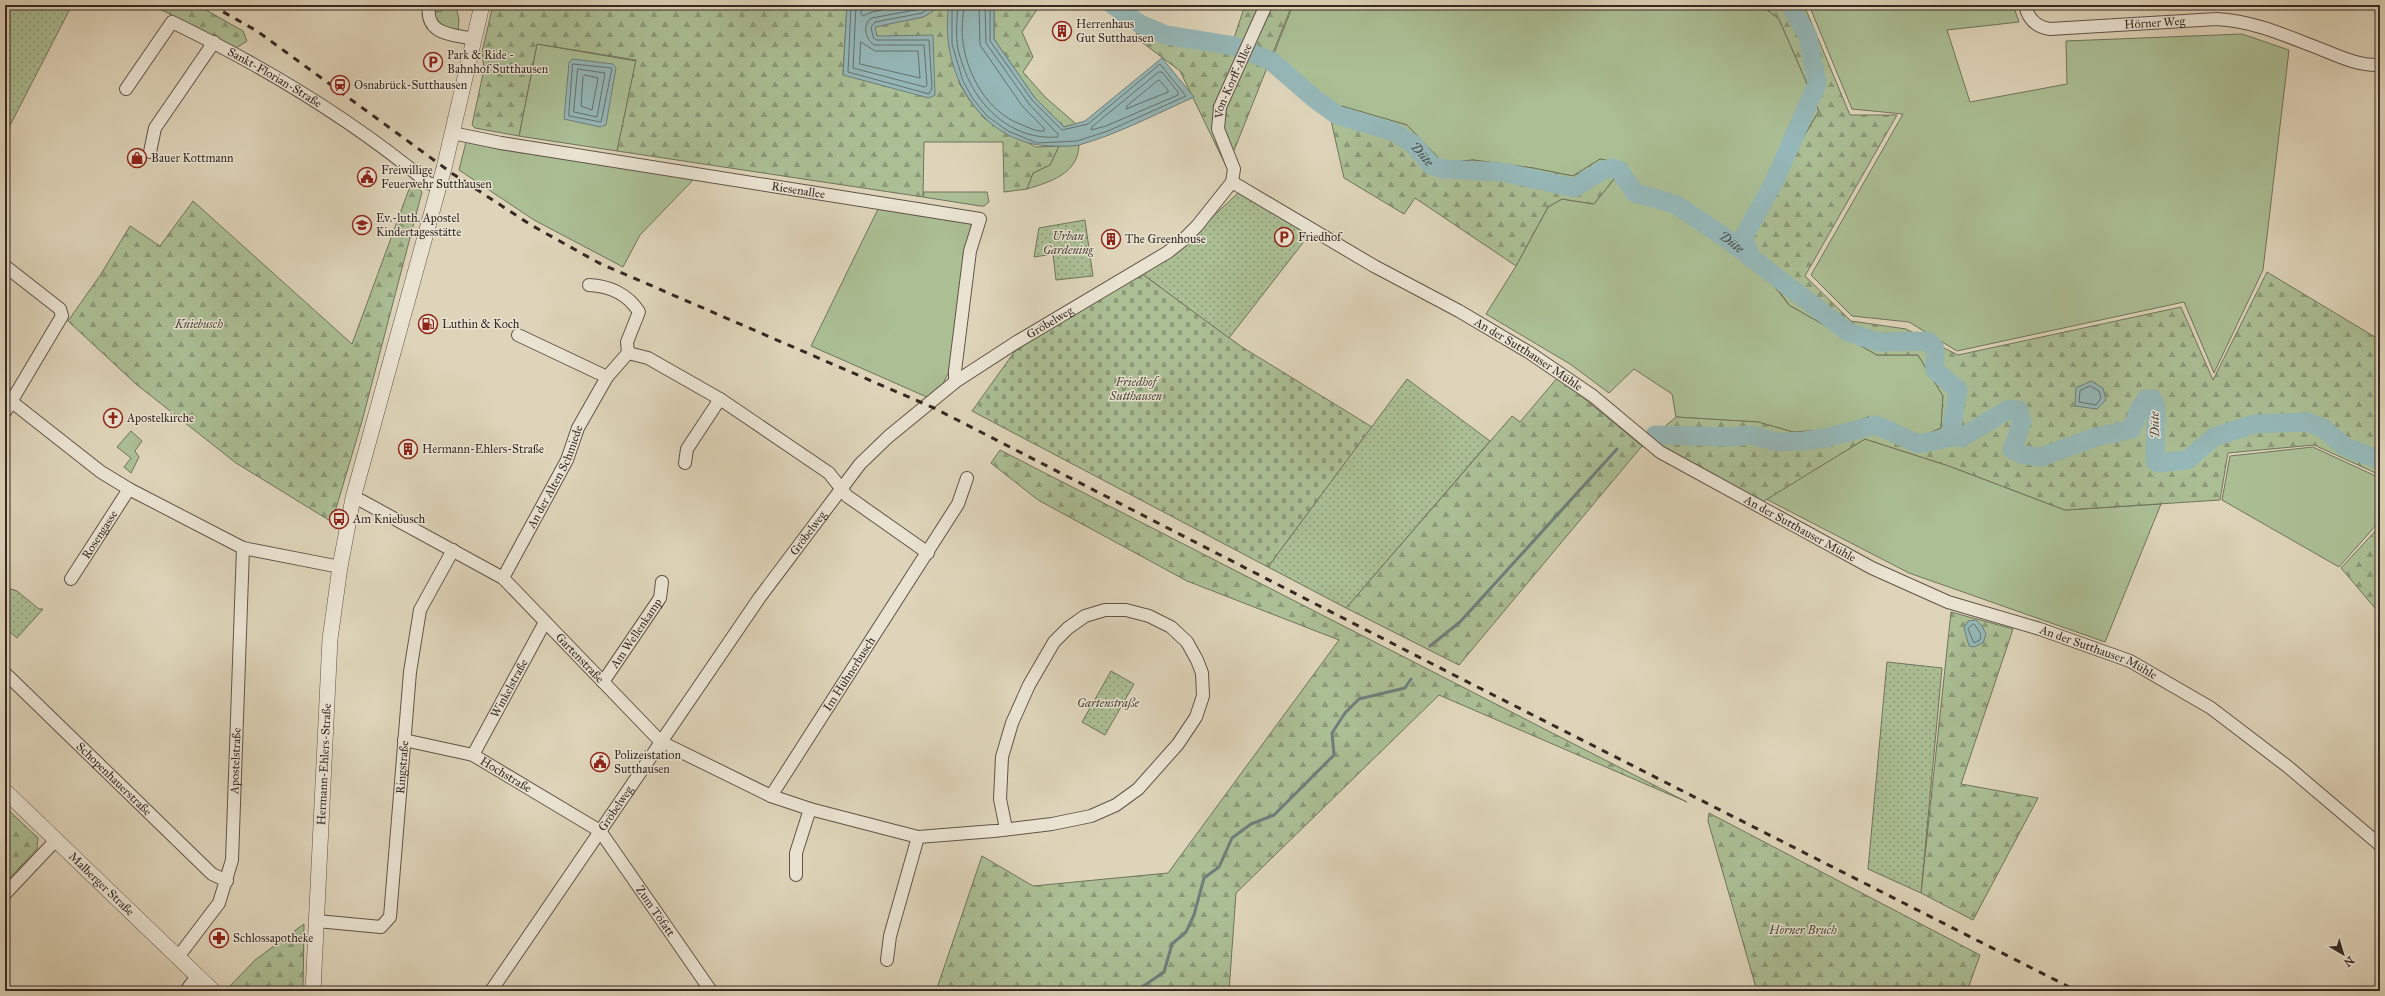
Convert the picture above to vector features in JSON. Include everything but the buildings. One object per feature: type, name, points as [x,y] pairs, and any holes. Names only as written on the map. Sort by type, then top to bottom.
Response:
[{"type":"street","points":[[429,5],[428,15],[434,27],[441,32],[473,39]]},
{"type":"street","name":"Hermann-Ehlers-Straße","points":[[313,991],[330,646],[340,567],[353,498],[452,133],[482,5]]},
{"type":"street","name":"Von-Korff-Allee","points":[[1232,182],[1234,169],[1218,129],[1219,119],[1224,94],[1250,44],[1266,5]]},
{"type":"street","name":"Hörner Weg","points":[[2024,5],[2027,16],[2040,28],[2153,24],[2217,19],[2241,20],[2269,29],[2342,58],[2369,66],[2380,65]]},
{"type":"street","name":"Sankt-Florian-Straße","points":[[126,89],[172,22],[239,54],[322,105],[375,142],[428,183],[438,186]]},
{"type":"street","points":[[150,152],[155,128],[214,42]]},
{"type":"street","name":"Riesenallee","points":[[452,133],[501,143],[980,218],[970,251],[954,371],[955,382]]},
{"type":"street","name":"Gröbelweg","points":[[491,991],[760,597],[840,488],[872,451],[955,382],[1015,343],[1168,252],[1184,240],[1197,226],[1232,182]]},
{"type":"street","name":"An der Sutthauser Mühle","points":[[1232,182],[1374,266],[1459,311],[1530,353],[1593,396],[1660,452],[1866,565],[1948,602],[2040,629],[2130,660],[2211,708],[2287,766],[2380,845]]},
{"type":"street","points":[[5,266],[60,308],[62,316],[8,407],[129,489],[243,548],[340,567]]},
{"type":"street","points":[[589,285],[603,285],[632,300],[639,312],[627,342],[628,353],[648,358],[720,399],[829,473],[847,496],[928,553]]},
{"type":"street","points":[[518,335],[607,377]]},
{"type":"street","name":"An der Alten Schmiede","points":[[503,578],[567,460],[578,428],[607,377],[628,353]]},
{"type":"street","points":[[685,463],[687,449],[720,399]]},
{"type":"street","name":"Im Hühnerbusch","points":[[771,796],[928,553],[958,504],[967,478]]},
{"type":"street","name":"Rosengasse","points":[[71,579],[129,489]]},
{"type":"street","name":"Gartenstraße","points":[[353,498],[362,501],[503,578],[661,742],[771,796],[810,809],[918,837],[1006,829],[1052,824],[1091,816],[1116,805],[1138,789],[1164,761],[1196,717],[1203,696],[1202,673],[1197,660],[1187,642],[1171,627],[1149,616],[1126,610],[1105,610],[1085,616],[1068,628],[1054,642],[1029,686],[1012,723],[1002,758],[1000,799],[1006,829]]},
{"type":"street","name":"Apostelstraße","points":[[178,958],[219,902],[227,881],[232,860],[243,548]]},
{"type":"street","name":"Ringstraße","points":[[317,921],[381,927],[390,917],[410,672],[420,610],[453,550]]},
{"type":"street","name":"Am Wellenkamp","points":[[603,682],[660,598],[662,582]]},
{"type":"street","name":"Winkelstraße","points":[[473,755],[545,622]]},
{"type":"street","name":"Schopenhauerstraße","points":[[5,673],[212,874],[227,881]]},
{"type":"street","name":"Hochstraße","points":[[404,740],[473,755],[600,830]]},
{"type":"street","name":"Malberger Straße","points":[[5,791],[213,991]]},
{"type":"street","points":[[796,875],[796,854],[810,809]]},
{"type":"street","name":"Zum Töfatt","points":[[600,830],[710,991]]},
{"type":"street","points":[[888,960],[890,936],[918,837]]},
{"type":"street","points":[[5,894],[56,840]]},
{"type":"street","points":[[186,991],[197,976]]},
{"type":"green space","points":[[5,5],[72,5],[5,135]]},
{"type":"green space","points":[[152,5],[197,5],[243,31],[247,41],[236,48]]},
{"type":"green space","points":[[443,5],[456,5],[459,20],[458,31],[437,24],[433,11],[441,12]]},
{"type":"green space","points":[[493,5],[847,5],[843,75],[877,36],[874,26],[923,17],[933,11],[932,5],[949,5],[959,83],[970,101],[985,119],[1036,147],[1059,146],[1050,165],[1033,173],[1027,189],[1004,192],[1003,142],[924,142],[923,197],[617,151],[636,60],[537,44],[519,136],[475,128],[472,125],[484,69],[482,52]]},
{"type":"green space","points":[[994,5],[1040,5],[1022,32],[1033,57],[1023,72],[1045,97],[1076,124],[1064,127],[1035,98],[994,39]]},
{"type":"green space","points":[[1245,5],[1292,5],[1227,168],[1180,71],[1135,37],[1142,22],[1233,41]]},
{"type":"green space","points":[[1293,5],[1761,5],[1779,19],[1819,111],[1743,238],[1723,236],[1710,230],[1752,259],[1789,305],[1877,355],[1918,355],[1943,396],[1941,428],[1920,437],[1868,417],[1841,429],[1793,432],[1758,422],[1676,417],[1672,394],[1634,369],[1609,393],[1570,364],[1486,314],[1516,266],[1548,207],[1562,199],[1594,204],[1626,164],[1600,159],[1573,176],[1533,168],[1473,160],[1443,163],[1407,125],[1315,99],[1271,61]],"holes":[[[1647,196],[1675,204],[1701,224]]]},
{"type":"green space","points":[[1761,5],[1804,5],[1850,115],[1897,115],[1805,276],[1851,321],[1906,329],[1958,355],[2181,307],[2213,380],[2267,272],[2380,340],[2380,475],[2314,445],[2228,453],[2220,500],[2065,510],[1949,466],[1865,439],[1756,506],[1642,446],[1676,417],[1758,422],[1793,432],[1841,429],[1868,417],[1920,437],[1941,428],[1943,396],[1918,355],[1877,355],[1789,305],[1743,238],[1819,111],[1779,19]]},
{"type":"green space","points":[[1809,5],[2013,5],[2019,22],[1947,30],[1970,102],[2067,84],[2066,41],[2242,34],[2289,50],[2263,270],[2214,373],[2184,302],[1957,351],[1909,322],[1852,316],[1811,275],[1903,114],[1852,109]]},
{"type":"green space","points":[[537,44],[636,61],[617,151],[519,136]]},
{"type":"green space","points":[[1342,106],[1407,125],[1443,163],[1473,160],[1533,168],[1573,176],[1600,159],[1626,164],[1594,204],[1562,199],[1548,207],[1516,266],[1415,198],[1404,214],[1344,178],[1330,116]]},
{"type":"green space","points":[[466,142],[498,149],[694,179],[640,235],[623,267],[534,220],[459,170]]},
{"type":"green space","points":[[1079,145],[1074,163],[1068,170],[1053,180],[1027,189],[1033,173],[1050,165],[1059,146]]},
{"type":"green space","name":"Kniebusch","points":[[412,181],[422,192],[362,421],[332,522],[236,463],[136,384],[68,321],[101,274],[130,226],[160,246],[193,201],[352,344]]},
{"type":"green space","points":[[924,192],[987,192],[989,202],[984,206],[980,206],[923,197]]},
{"type":"green space","points":[[1238,193],[1309,235],[1229,338],[1141,273],[1176,251]]},
{"type":"green space","points":[[878,209],[972,224],[951,368],[940,389],[929,398],[811,346]]},
{"type":"green space","name":"Urban Gardening","points":[[1085,220],[1093,276],[1056,280],[1053,254],[1034,257],[1039,228]]},
{"type":"green space","name":"Friedhof Sutthausen","points":[[1141,273],[1242,347],[1372,427],[1268,567],[972,411],[1015,351]]},
{"type":"green space","points":[[1558,377],[1642,446],[1459,665],[1346,608],[1512,416],[1520,422]]},
{"type":"green space","points":[[1407,379],[1490,441],[1346,608],[1268,567]]},
{"type":"green space","points":[[131,431],[142,441],[135,451],[139,457],[131,473],[124,467],[131,458],[117,447]]},
{"type":"green space","points":[[1865,439],[1949,466],[2065,510],[2161,504],[2105,642],[1909,573],[1766,499]]},
{"type":"green space","points":[[2313,447],[2380,478],[2378,523],[2339,567],[2222,500],[2230,456]]},
{"type":"green space","points":[[1000,450],[1687,802],[1439,695],[1236,893],[1229,991],[936,991],[982,856],[1033,886],[1168,873],[1339,640],[1187,581],[1038,500],[991,463]]},
{"type":"green space","points":[[2380,526],[2380,614],[2341,568]]},
{"type":"green space","points":[[11,589],[17,591],[39,609],[43,609],[17,638],[5,628],[5,592]]},
{"type":"green space","points":[[1951,612],[2013,629],[1961,784],[2038,798],[1973,920],[1921,893]]},
{"type":"green space","points":[[1887,662],[1942,668],[1921,893],[1868,869]]},
{"type":"green space","name":"Gartenstraße","points":[[1111,671],[1134,684],[1105,735],[1082,722]]},
{"type":"green space","points":[[5,807],[38,838],[37,849],[5,883]]},
{"type":"green space","name":"Hörner Bruch","points":[[1709,813],[1980,955],[1967,991],[1757,991],[1708,821]]},
{"type":"green space","points":[[304,924],[303,991],[227,989],[255,960]]},
{"type":"water","points":[[847,5],[932,5],[933,11],[923,17],[875,27],[877,36],[933,35],[935,95],[929,98],[843,75]]},
{"type":"water","points":[[949,5],[994,5],[994,39],[1035,98],[1064,127],[1085,121],[1162,58],[1194,97],[1123,129],[1079,145],[1055,146],[1029,143],[1006,134],[986,119],[970,101],[958,79],[951,55],[947,30]]},
{"type":"water","points":[[572,59],[613,64],[616,68],[606,125],[600,127],[564,119],[569,63]]},
{"type":"water","points":[[2091,381],[2103,388],[2106,400],[2097,409],[2075,406],[2076,388]]},
{"type":"water","points":[[1976,620],[1982,626],[1986,634],[1983,643],[1974,647],[1969,646],[1964,628],[1968,621]]},
{"type":"waterway","name":"Düte","points":[[1113,5],[1140,24],[1166,35],[1234,46],[1271,61],[1315,99],[1337,115],[1394,132],[1413,144],[1431,165],[1442,169],[1502,172],[1574,188],[1603,170],[1613,168],[1619,170],[1635,193],[1675,204],[1723,236],[1848,332],[1878,342],[1928,341],[1935,348],[1935,370],[1958,390],[1952,426],[1956,436],[1961,438],[2009,409],[2019,410],[2022,422],[2012,450],[2024,455],[2041,457],[2096,437],[2132,429],[2139,410],[2146,399],[2153,399],[2156,407],[2155,461],[2159,463],[2187,460],[2214,437],[2254,424],[2307,422],[2323,428],[2345,447],[2380,460]]},
{"type":"waterway","name":"Düte","points":[[1752,259],[1743,238],[1774,182],[1817,84],[1808,36],[1790,5]]},
{"type":"waterway","name":"Düte","points":[[1655,435],[1731,437],[1750,435],[1778,442],[1804,441],[1825,438],[1876,425],[1919,444],[1956,436]]},
{"type":"waterway","points":[[1430,646],[1460,622],[1617,449]]},
{"type":"waterway","points":[[1142,987],[1164,972],[1172,944],[1186,932],[1194,915],[1204,878],[1219,867],[1232,838],[1251,824],[1274,815],[1334,755],[1332,733],[1345,713],[1359,699],[1405,688],[1411,679]]},
{"type":"railway","points":[[211,5],[257,31],[453,174],[531,225],[599,263],[934,408],[1450,673],[2077,991]]},
{"type":"place","name":"Herrenhaus Gut Sutthausen","points":[[1062,31]]},
{"type":"place","name":"Park & Ride - Bahnhof Sutthausen","points":[[433,62]]},
{"type":"place","name":"Osnabrück-Sutthausen","points":[[340,85]]},
{"type":"place","name":"Bauer Kottmann","points":[[137,158]]},
{"type":"place","name":"Freiwillige Feuerwehr Sutthausen","points":[[367,177]]},
{"type":"place","name":"Ev.-luth. Apostel Kindertagesstätte","points":[[362,225]]},
{"type":"place","name":"Friedhof","points":[[1284,237]]},
{"type":"place","name":"The Greenhouse","points":[[1111,239]]},
{"type":"place","name":"Luthin & Koch","points":[[428,324]]},
{"type":"place","name":"Apostelkirche","points":[[113,418]]},
{"type":"place","name":"Hermann-Ehlers-Straße","points":[[408,449]]},
{"type":"place","name":"Am Kniebusch","points":[[339,519]]},
{"type":"place","name":"Polizeistation Sutthausen","points":[[600,762]]},
{"type":"place","name":"Schlossapotheke","points":[[219,938]]}]
